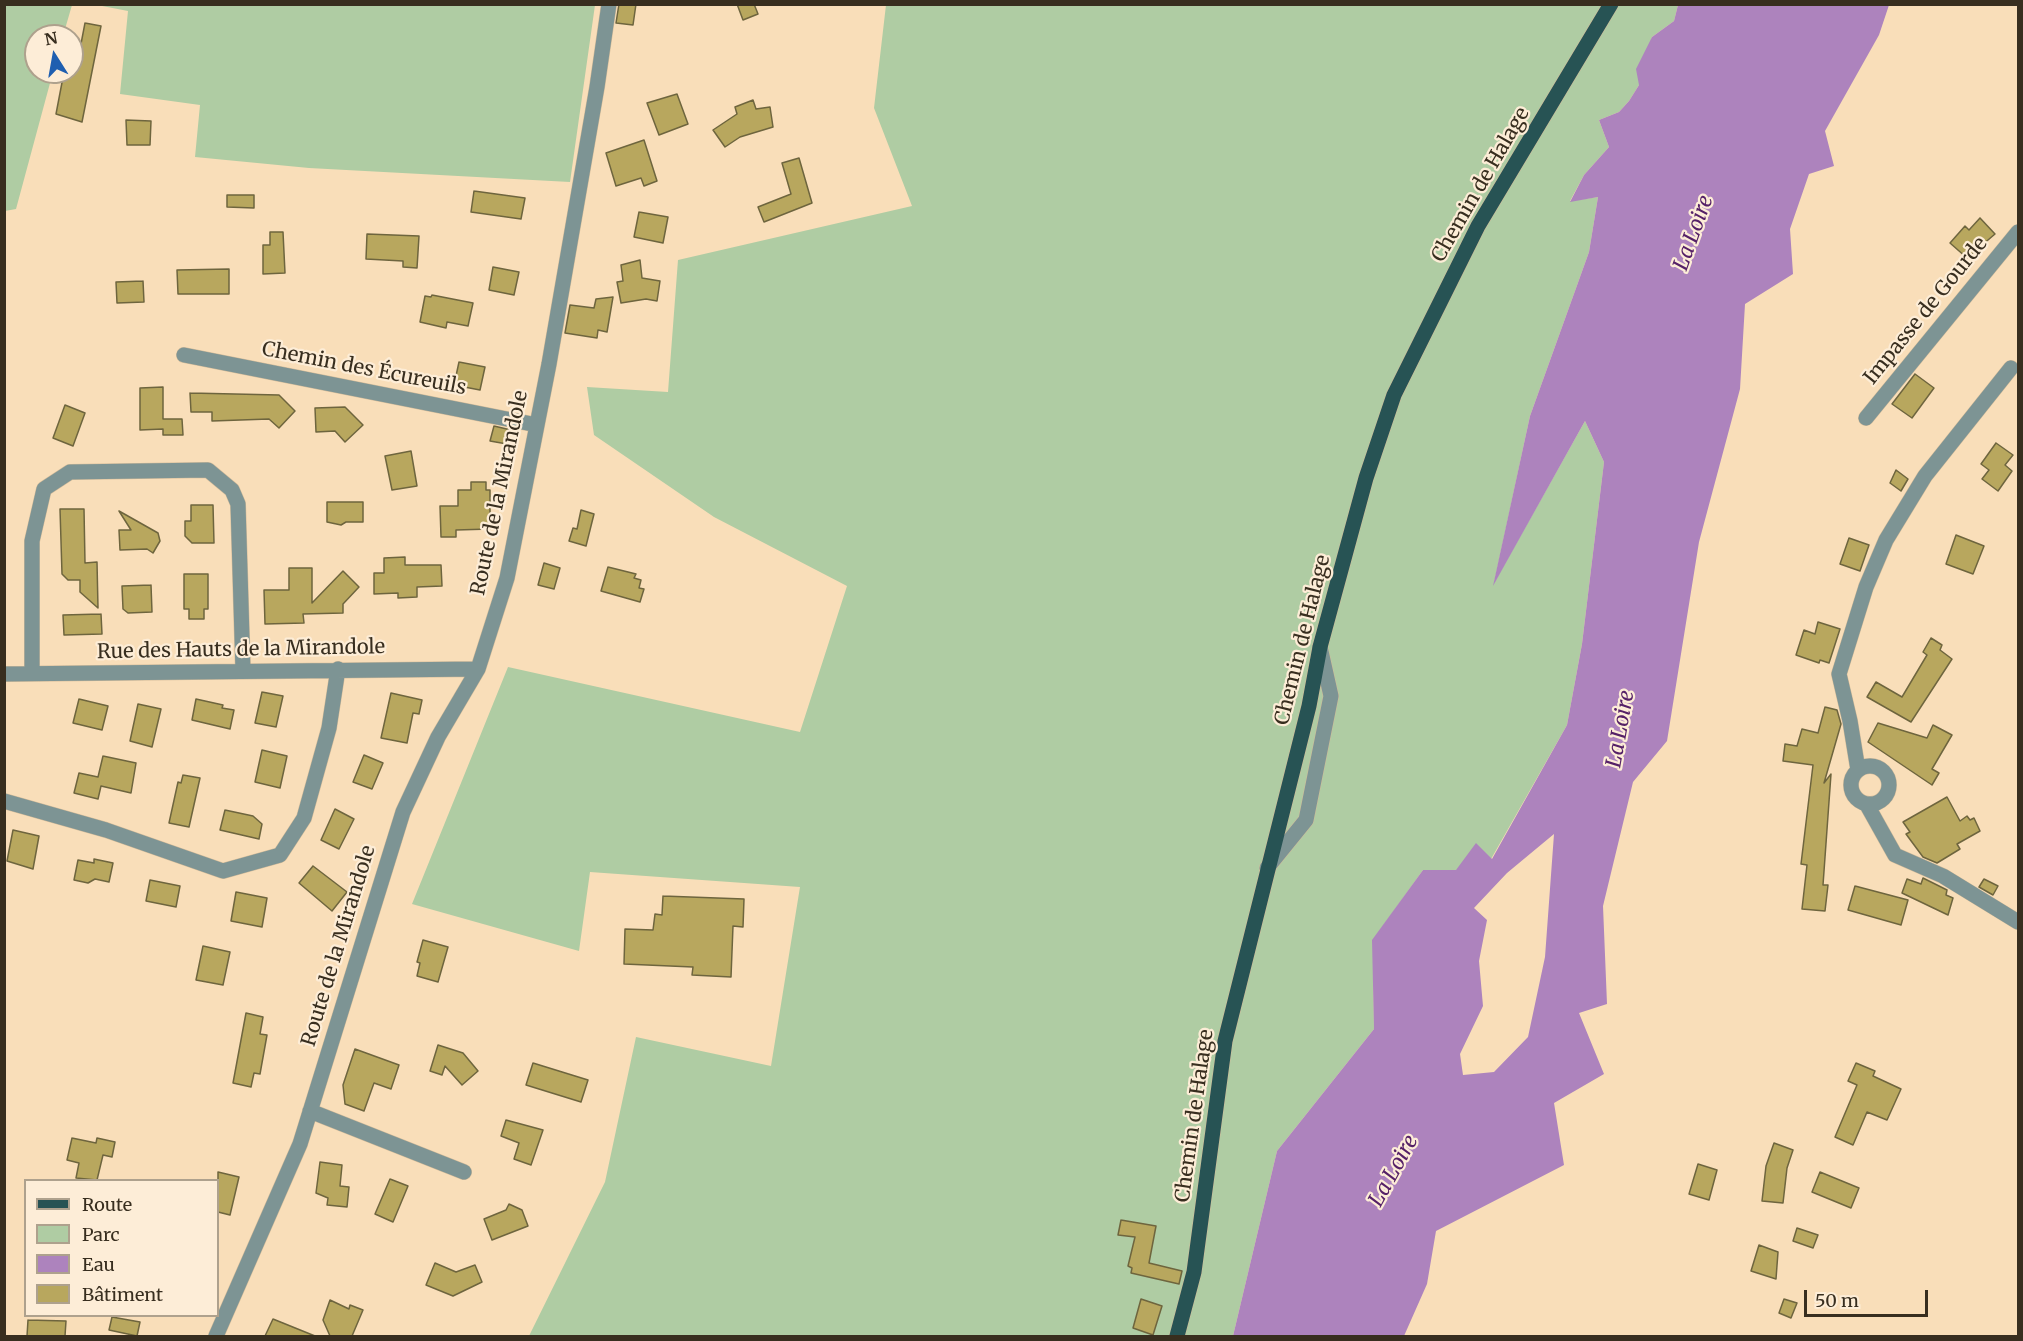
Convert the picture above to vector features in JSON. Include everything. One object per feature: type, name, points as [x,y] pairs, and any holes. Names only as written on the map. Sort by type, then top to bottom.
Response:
[{"type":"main road","name":"Chemin de Halage","points":[[1177,1336],[1194,1272],[1225,1041],[1309,706],[1320,647],[1366,478],[1394,395],[1478,226],[1611,4]]},
{"type":"street","name":"Route de la Mirandole","points":[[216,1336],[300,1144],[403,812],[438,737],[478,669],[507,578],[537,425],[595,98],[609,4]]},
{"type":"street","name":"Impasse de Gourde","points":[[1866,418],[2019,232]]},
{"type":"street","name":"Chemin des Écureuils","points":[[183,355],[537,425]]},
{"type":"street","points":[[1858,770],[1839,674],[1866,587],[1887,540],[1925,476],[2011,368]]},
{"type":"street","points":[[32,674],[32,541],[44,489],[70,472],[208,470],[232,490],[238,504],[243,671]]},
{"type":"street","points":[[1267,868],[1306,820],[1331,696],[1320,647]]},
{"type":"street","points":[[4,801],[106,830],[223,870],[280,855],[304,818],[329,728],[338,669]]},
{"type":"street","name":"Rue des Hauts de la Mirandole","points":[[4,674],[478,669]]},
{"type":"street","points":[[1864,767],[1876,767],[1889,780],[1884,798],[1880,802],[1867,805],[1860,803],[1852,793],[1851,780],[1858,770],[1864,767]]},
{"type":"street","points":[[1867,805],[1895,855],[1943,876],[2019,922]]},
{"type":"street","points":[[310,1111],[464,1172]]},
{"type":"green space","points":[[4,5],[72,5],[66,24],[24,24],[24,84],[50,84],[16,209],[5,211]]},
{"type":"green space","points":[[97,5],[595,5],[570,182],[309,168],[195,157],[200,105],[120,94],[128,11]]},
{"type":"green space","points":[[886,5],[1678,5],[1674,21],[1652,37],[1639,85],[1629,101],[1619,112],[1599,120],[1609,147],[1584,175],[1570,201],[1598,197],[1589,252],[1530,416],[1494,583],[1585,421],[1604,462],[1582,644],[1567,725],[1491,859],[1456,870],[1423,870],[1373,940],[1374,1029],[1277,1151],[1233,1336],[529,1336],[605,1182],[636,1037],[771,1066],[800,887],[590,872],[579,951],[412,904],[508,667],[800,732],[847,586],[714,517],[594,435],[587,387],[668,392],[678,260],[912,206],[874,108]]},
{"type":"water","name":"La Loire","points":[[1678,5],[1889,5],[1879,35],[1825,131],[1834,166],[1809,174],[1790,229],[1793,274],[1745,304],[1740,389],[1699,542],[1667,741],[1633,782],[1603,906],[1607,1004],[1579,1013],[1604,1074],[1554,1103],[1564,1165],[1436,1231],[1427,1284],[1404,1336],[1233,1336],[1277,1151],[1374,1029],[1372,940],[1423,870],[1456,870],[1476,843],[1492,859],[1567,725],[1582,644],[1604,462],[1585,421],[1493,586],[1530,416],[1589,252],[1598,197],[1570,202],[1584,175],[1609,147],[1599,120],[1619,112],[1629,101],[1639,85],[1636,69],[1652,37],[1674,21]],"holes":[[[1554,834],[1545,957],[1528,1037],[1494,1072],[1463,1075],[1460,1054],[1483,1006],[1479,961],[1487,920],[1474,908],[1507,873]]]},
{"type":"building","points":[[619,4],[636,4],[633,25],[616,23]]},
{"type":"building","points":[[737,4],[754,4],[758,14],[743,20]]},
{"type":"building","points":[[85,23],[101,26],[82,122],[56,114],[62,84],[84,84]]},
{"type":"building","points":[[677,94],[688,124],[659,135],[647,103]]},
{"type":"building","points":[[753,100],[756,109],[770,107],[773,127],[740,137],[725,147],[713,130],[737,114],[735,107]]},
{"type":"building","points":[[126,120],[151,121],[150,145],[127,145]]},
{"type":"building","points":[[644,140],[657,181],[644,186],[641,178],[616,186],[606,153]]},
{"type":"building","points":[[799,158],[812,203],[764,222],[758,207],[791,194],[782,163]]},
{"type":"building","points":[[474,191],[525,198],[521,219],[471,212]]},
{"type":"building","points":[[227,195],[254,195],[254,208],[227,207]]},
{"type":"building","points":[[639,212],[668,217],[663,243],[634,237]]},
{"type":"building","points":[[1980,218],[1995,234],[1967,258],[1950,243],[1965,226],[1969,230]]},
{"type":"building","points":[[270,232],[283,232],[285,273],[263,274],[263,245],[270,245]]},
{"type":"building","points":[[367,234],[419,236],[417,268],[403,267],[403,261],[366,259]]},
{"type":"building","points":[[640,260],[642,278],[660,281],[657,301],[646,299],[621,303],[617,282],[623,281],[621,265]]},
{"type":"building","points":[[493,267],[519,272],[514,295],[489,290]]},
{"type":"building","points":[[229,269],[229,294],[178,294],[177,270]]},
{"type":"building","points":[[143,281],[144,302],[117,303],[116,282]]},
{"type":"building","points":[[432,295],[473,303],[468,326],[447,322],[446,328],[420,322],[425,296],[431,297]]},
{"type":"building","points":[[613,297],[607,332],[598,330],[597,338],[565,333],[570,305],[594,308],[596,299]]},
{"type":"building","points":[[459,362],[485,367],[480,390],[454,385]]},
{"type":"building","points":[[1915,374],[1934,388],[1912,418],[1892,404]]},
{"type":"building","points":[[163,387],[163,419],[182,419],[183,435],[163,435],[163,429],[140,430],[140,388]]},
{"type":"building","points":[[190,393],[279,395],[295,411],[279,428],[269,419],[212,421],[212,412],[191,412]]},
{"type":"building","points":[[65,405],[85,413],[73,446],[53,438]]},
{"type":"building","points":[[345,407],[363,425],[345,442],[335,431],[316,432],[315,408]]},
{"type":"building","points":[[494,426],[511,430],[507,444],[490,441]]},
{"type":"building","points":[[1996,443],[2013,455],[2005,465],[2012,471],[1998,491],[1982,479],[1989,470],[1981,464]]},
{"type":"building","points":[[411,451],[417,486],[392,490],[385,456]]},
{"type":"building","points":[[1896,470],[1908,479],[1901,491],[1890,483]]},
{"type":"building","points":[[471,482],[486,482],[486,490],[490,490],[490,529],[456,530],[456,537],[441,537],[440,506],[458,506],[458,490],[471,490]]},
{"type":"building","points":[[327,502],[363,502],[363,522],[346,522],[341,525],[327,522]]},
{"type":"building","points":[[191,505],[213,505],[214,543],[192,543],[185,536],[185,521],[191,521]]},
{"type":"building","points":[[60,509],[84,509],[85,563],[97,562],[98,608],[80,592],[80,580],[68,580],[62,574]]},
{"type":"building","points":[[581,510],[594,514],[586,546],[569,541],[573,528],[577,529]]},
{"type":"building","points":[[119,511],[158,533],[160,541],[153,553],[147,549],[120,550],[119,530],[131,530]]},
{"type":"building","points":[[1956,535],[1984,546],[1973,574],[1946,564]]},
{"type":"building","points":[[1849,538],[1869,545],[1860,571],[1840,564]]},
{"type":"building","points":[[405,557],[405,565],[441,565],[442,586],[417,587],[417,597],[398,598],[398,593],[374,594],[374,573],[384,573],[384,558]]},
{"type":"building","points":[[544,563],[560,568],[554,589],[538,585]]},
{"type":"building","points":[[608,567],[636,574],[634,578],[641,580],[639,588],[644,589],[640,602],[601,591]]},
{"type":"building","points":[[289,568],[312,568],[312,603],[343,571],[359,587],[343,604],[343,613],[303,614],[304,623],[265,624],[264,590],[289,590]]},
{"type":"building","points":[[184,574],[208,574],[208,609],[204,609],[204,619],[189,619],[189,609],[184,609]]},
{"type":"building","points":[[151,585],[152,612],[128,613],[123,609],[122,586]]},
{"type":"building","points":[[101,614],[102,634],[64,635],[63,615]]},
{"type":"building","points":[[1818,622],[1840,629],[1829,663],[1820,660],[1819,663],[1796,655],[1804,630],[1815,634]]},
{"type":"building","points":[[1931,638],[1942,645],[1940,650],[1952,659],[1911,722],[1867,697],[1876,682],[1902,697],[1927,655],[1923,652]]},
{"type":"building","points":[[262,692],[283,696],[276,727],[255,723]]},
{"type":"building","points":[[391,693],[422,700],[419,714],[413,713],[407,743],[381,738]]},
{"type":"building","points":[[79,699],[108,706],[102,730],[73,723]]},
{"type":"building","points":[[196,699],[234,710],[230,729],[192,720]]},
{"type":"building","points":[[138,704],[161,709],[152,747],[130,741]]},
{"type":"building","points":[[1825,707],[1837,710],[1841,724],[1824,783],[1831,774],[1823,885],[1828,885],[1825,911],[1802,909],[1807,865],[1801,864],[1813,765],[1783,761],[1785,744],[1797,746],[1802,729],[1818,733]]},
{"type":"building","points":[[1878,723],[1927,738],[1933,725],[1952,735],[1932,769],[1939,773],[1932,785],[1868,742]]},
{"type":"building","points":[[262,750],[287,756],[280,788],[255,782]]},
{"type":"building","points":[[364,755],[383,763],[372,789],[353,782]]},
{"type":"building","points":[[103,756],[136,763],[131,793],[101,786],[98,799],[74,793],[79,773],[98,777]]},
{"type":"building","points":[[183,775],[200,778],[189,827],[169,823],[178,782],[181,783]]},
{"type":"building","points":[[1947,797],[1960,821],[1967,816],[1970,820],[1974,818],[1980,831],[1957,844],[1960,849],[1937,863],[1923,857],[1906,834],[1910,832],[1903,822]]},
{"type":"building","points":[[335,809],[354,819],[339,849],[321,840]]},
{"type":"building","points":[[225,810],[253,816],[262,824],[259,839],[220,830]]},
{"type":"building","points":[[13,830],[39,836],[33,869],[7,861]]},
{"type":"building","points":[[94,859],[113,863],[109,882],[95,879],[88,883],[74,880],[78,860],[94,863]]},
{"type":"building","points":[[313,866],[347,892],[332,911],[299,883]]},
{"type":"building","points":[[1923,878],[1947,890],[1946,895],[1953,898],[1948,915],[1902,893],[1907,879],[1921,884]]},
{"type":"building","points":[[1984,879],[1998,886],[1993,895],[1979,887]]},
{"type":"building","points":[[150,880],[180,886],[176,907],[146,901]]},
{"type":"building","points":[[1855,886],[1908,900],[1901,925],[1848,910]]},
{"type":"building","points":[[236,892],[267,898],[262,927],[231,921]]},
{"type":"building","points":[[663,896],[744,899],[743,927],[733,926],[731,977],[692,975],[693,967],[624,964],[625,929],[653,930],[655,914],[662,915]]},
{"type":"building","points":[[423,940],[448,947],[438,982],[417,976],[420,963],[417,962]]},
{"type":"building","points":[[203,946],[230,952],[223,985],[196,980]]},
{"type":"building","points":[[246,1013],[263,1017],[260,1034],[267,1035],[260,1074],[254,1073],[251,1087],[233,1083]]},
{"type":"building","points":[[438,1045],[463,1053],[478,1071],[462,1085],[445,1066],[442,1075],[430,1071]]},
{"type":"building","points":[[355,1049],[399,1065],[391,1089],[374,1083],[364,1111],[345,1104],[343,1085]]},
{"type":"building","points":[[533,1063],[588,1080],[581,1102],[526,1085]]},
{"type":"building","points":[[1856,1063],[1875,1071],[1873,1076],[1901,1089],[1887,1120],[1867,1112],[1853,1145],[1835,1137],[1857,1085],[1848,1081]]},
{"type":"building","points":[[506,1120],[543,1130],[531,1165],[514,1159],[519,1143],[501,1136]]},
{"type":"building","points":[[72,1138],[96,1143],[97,1138],[115,1142],[112,1157],[103,1155],[97,1179],[76,1178],[79,1163],[67,1160]]},
{"type":"building","points":[[1774,1143],[1793,1150],[1787,1168],[1783,1203],[1762,1201],[1766,1166]]},
{"type":"building","points":[[320,1162],[342,1165],[340,1186],[349,1187],[347,1207],[327,1205],[328,1198],[316,1193]]},
{"type":"building","points":[[1698,1164],[1717,1170],[1709,1200],[1689,1194]]},
{"type":"building","points":[[218,1172],[239,1177],[230,1215],[219,1212]]},
{"type":"building","points":[[1820,1172],[1859,1188],[1851,1208],[1812,1192]]},
{"type":"building","points":[[390,1179],[408,1186],[393,1222],[375,1214]]},
{"type":"building","points":[[509,1204],[522,1210],[528,1226],[492,1240],[484,1219],[506,1210]]},
{"type":"building","points":[[1121,1220],[1156,1226],[1149,1263],[1182,1271],[1179,1284],[1131,1273],[1132,1268],[1128,1266],[1135,1237],[1118,1235]]},
{"type":"building","points":[[1797,1228],[1818,1235],[1813,1248],[1793,1241]]},
{"type":"building","points":[[1759,1245],[1778,1252],[1776,1279],[1751,1271]]},
{"type":"building","points":[[435,1263],[456,1272],[475,1265],[482,1282],[453,1296],[426,1285]]},
{"type":"building","points":[[1141,1299],[1162,1306],[1153,1335],[1133,1328]]},
{"type":"building","points":[[1784,1299],[1797,1303],[1791,1318],[1779,1313]]},
{"type":"building","points":[[330,1300],[349,1309],[350,1305],[363,1310],[352,1336],[330,1336],[323,1320]]},
{"type":"building","points":[[112,1317],[140,1322],[137,1336],[109,1330]]},
{"type":"building","points":[[273,1319],[315,1336],[265,1336]]},
{"type":"building","points":[[28,1320],[66,1321],[65,1336],[27,1336]]}]
